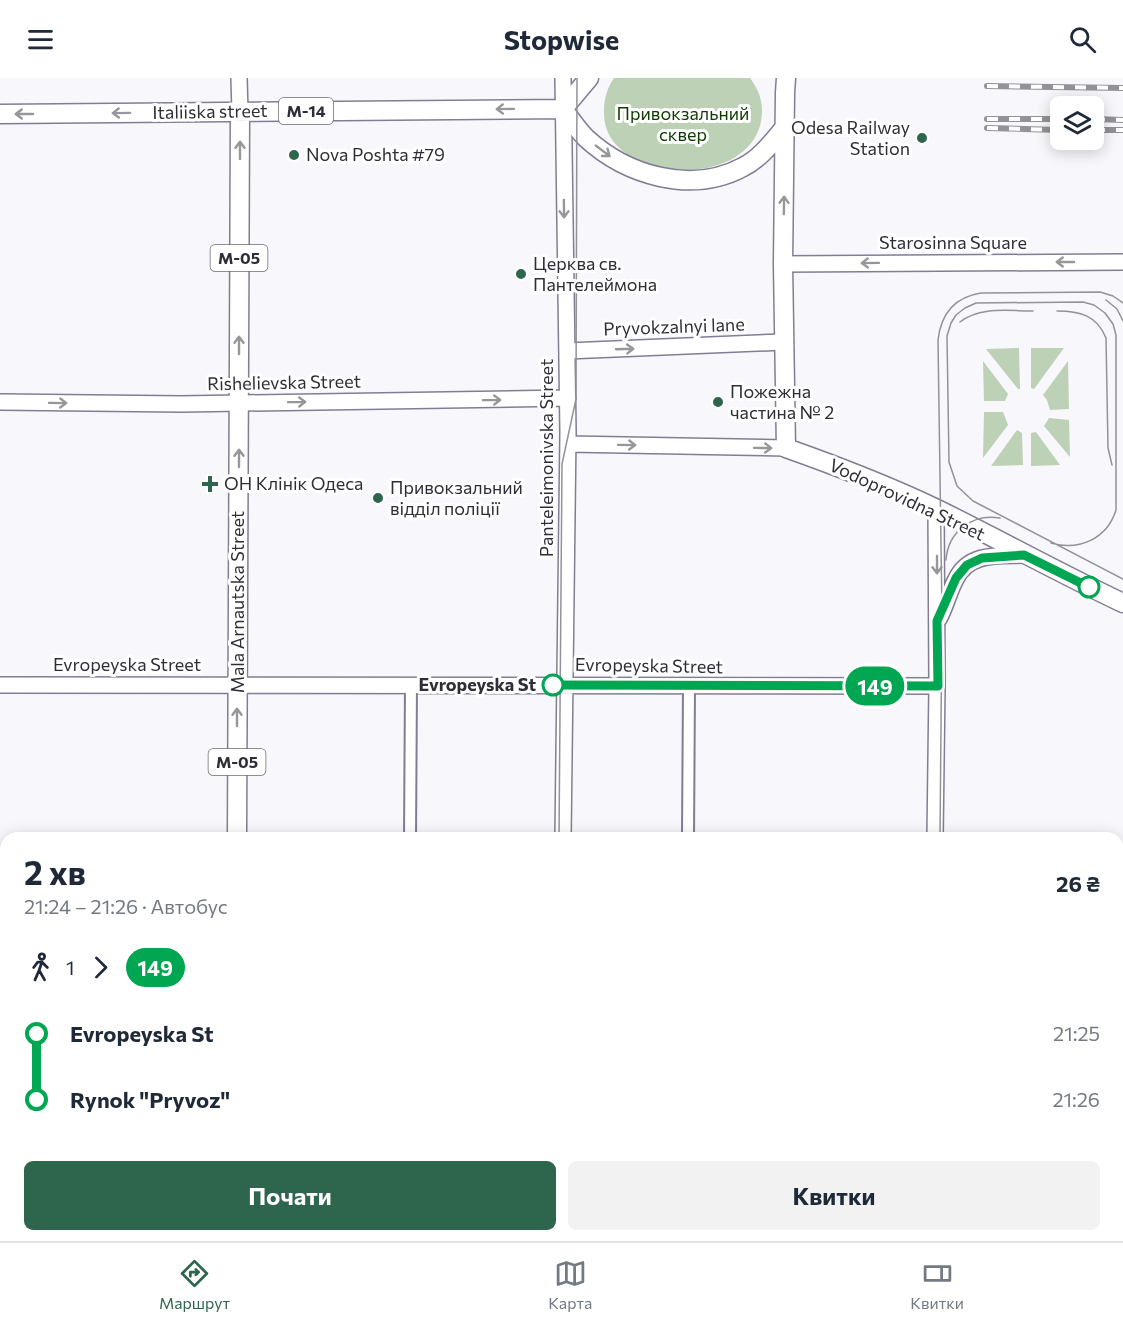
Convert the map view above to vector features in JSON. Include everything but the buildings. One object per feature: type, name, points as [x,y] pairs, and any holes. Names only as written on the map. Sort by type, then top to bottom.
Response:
[{"type":"main road","name":"Mala Arnautska Street","points":[[237,832],[240,78]]},
{"type":"main road","name":"Panteleimonivska Street","points":[[563,78],[568,398],[563,832]]},
{"type":"main road","points":[[589,78],[563,109],[586,138],[615,159],[656,177],[680,180],[710,178],[743,167],[757,158],[786,126]]},
{"type":"main road","points":[[568,444],[786,448],[783,264],[786,126],[782,83]]},
{"type":"main road","name":"Italiiska street","points":[[0,114],[563,109]]},
{"type":"main road","name":"Starosinna Square","points":[[783,264],[1123,262]]},
{"type":"main road","name":"Pryvokzalnyi lane","points":[[567,351],[783,342]]},
{"type":"main road","name":"Rishelievska Street","points":[[0,402],[239,403],[568,398]]},
{"type":"main road","name":"Vodoprovidna Street","points":[[786,448],[839,467],[936,509],[1123,603]]},
{"type":"main road","points":[[935,832],[938,686],[936,509]]},
{"type":"main road","points":[[937,621],[956,578],[967,565],[982,558],[1024,555]]},
{"type":"main road","name":"Evropeyska Street","points":[[0,685],[938,686]]},
{"type":"street","points":[[410,832],[411,684]]},
{"type":"street","points":[[688,832],[689,686]]},
{"type":"green space","name":"Привокзальний сквер","points":[[614,78],[750,78],[761,102],[762,115],[759,129],[746,149],[725,162],[699,169],[672,170],[646,164],[624,152],[609,135],[604,107],[605,98]]},
{"type":"green space","points":[[1019,348],[1020,389],[1018,389],[986,349]]},
{"type":"green space","points":[[1031,348],[1064,348],[1034,389],[1031,388]]},
{"type":"green space","points":[[983,361],[1008,394],[1005,401],[984,401]]},
{"type":"green space","points":[[1068,361],[1069,409],[1050,410],[1043,395]]},
{"type":"green space","points":[[984,412],[1003,412],[1008,425],[983,458]]},
{"type":"green space","points":[[1049,418],[1069,420],[1070,457],[1044,426]]},
{"type":"green space","points":[[1017,430],[1022,433],[1023,465],[991,466]]},
{"type":"green space","points":[[1036,432],[1060,465],[1031,466],[1031,433]]},
{"type":"tram line","points":[[559,832],[562,464],[576,399],[577,78]]},
{"type":"tram line","points":[[940,832],[942,613],[938,340],[942,322],[957,303],[964,298],[981,293],[1100,292],[1113,296],[1123,303]]},
{"type":"tram line","points":[[1106,300],[1117,309],[1123,321]]},
{"type":"tram line","points":[[1051,543],[1061,545],[1072,545],[1091,540],[1106,529],[1116,510],[1116,335],[1113,324],[1105,313],[1094,305],[1083,302],[976,303],[956,315],[947,336],[949,462],[957,486],[973,501],[1123,579]]},
{"type":"tram line","points":[[960,322],[986,311],[1033,311]]},
{"type":"tram line","points":[[1057,311],[1080,313],[1092,319],[1098,324],[1106,338],[1108,448],[1112,465]]},
{"type":"tram line","points":[[946,560],[951,541],[963,527],[980,519],[1000,518]]},
{"type":"railway","points":[[987,86],[1123,88]]},
{"type":"railway","points":[[987,119],[1050,119]]},
{"type":"railway","points":[[1104,119],[1123,120]]},
{"type":"railway","points":[[987,128],[1050,130]]},
{"type":"railway","points":[[1104,130],[1123,130]]},
{"type":"bus line","name":"149","points":[[553,685],[938,686],[937,621],[956,578],[967,565],[982,558],[1024,555],[1089,587]]},
{"type":"place","name":"Odesa Railway Station","points":[[922,138]]},
{"type":"place","name":"Nova Poshta #79","points":[[294,155]]},
{"type":"place","name":"Церква св. Пантелеймона","points":[[521,274]]},
{"type":"place","name":"Пожежна частина № 2","points":[[718,402]]},
{"type":"place","name":"ОН Клінік Одеса","points":[[210,484]]},
{"type":"place","name":"Привокзальний відділ поліції","points":[[378,498]]},
{"type":"place","name":"Evropeyska St","points":[[553,685]]}]
